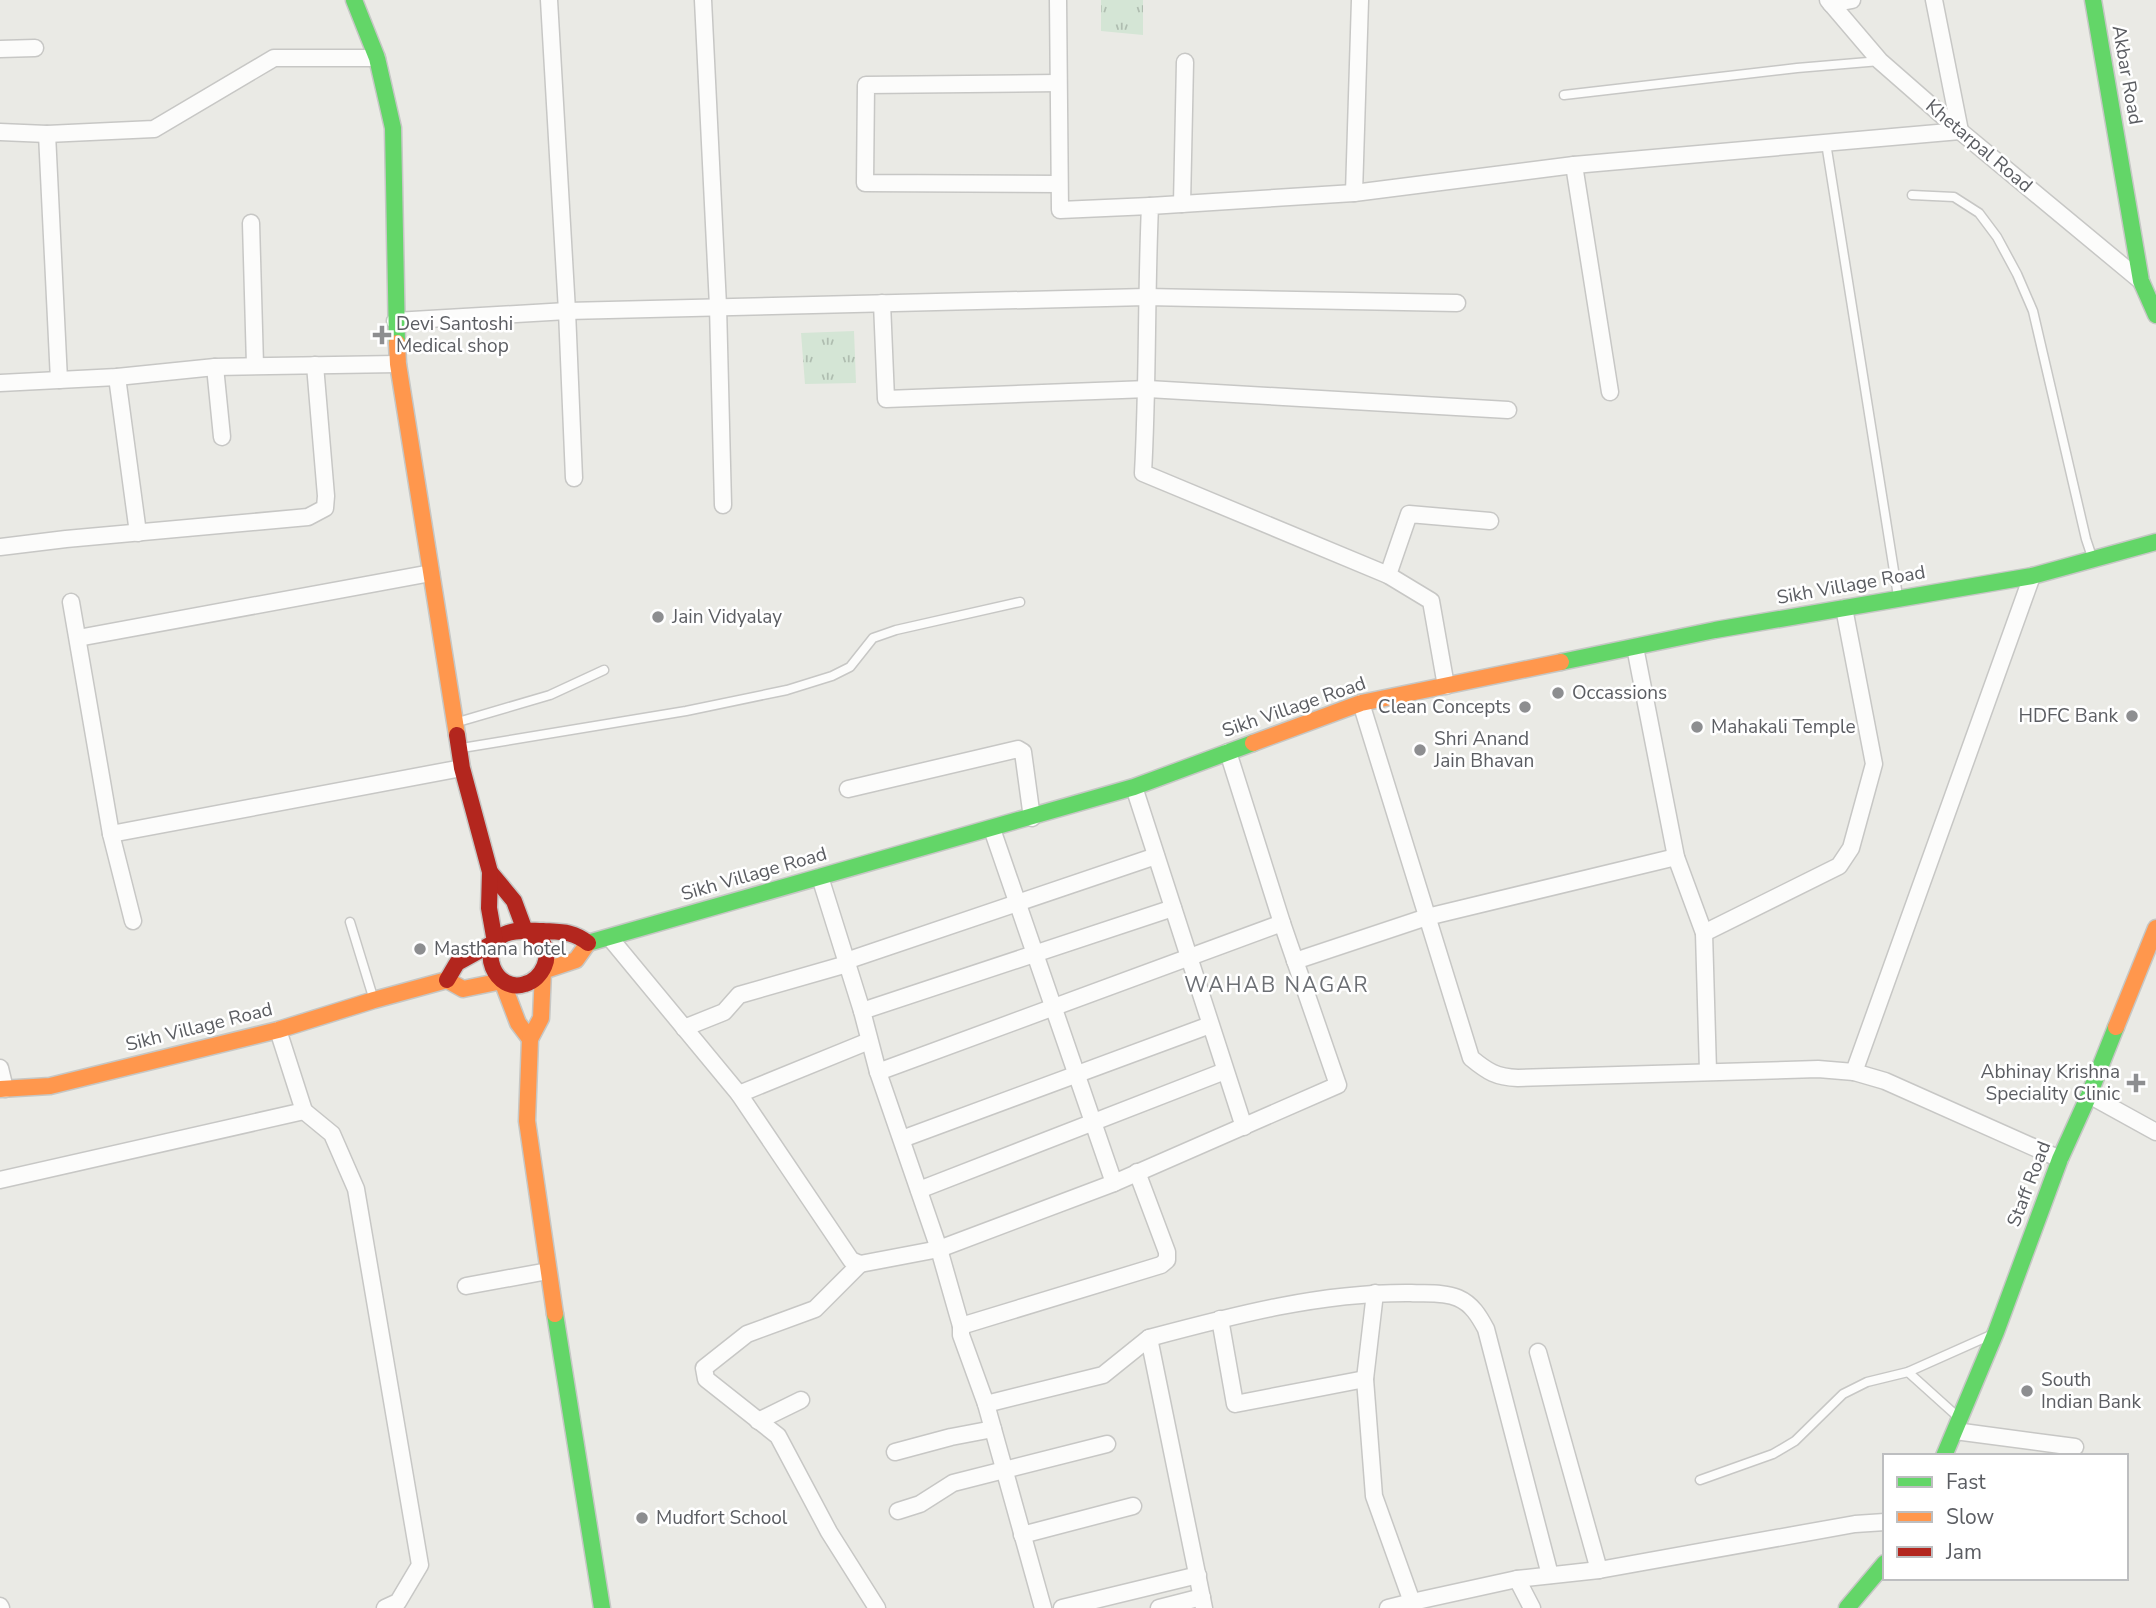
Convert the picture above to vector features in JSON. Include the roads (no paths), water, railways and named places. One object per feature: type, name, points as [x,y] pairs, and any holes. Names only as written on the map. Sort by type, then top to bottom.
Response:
[{"type":"main road","points":[[354,0],[377,58],[393,128],[398,364],[462,768],[490,872],[489,908],[495,942],[490,958],[496,975],[502,981],[521,986],[530,984],[543,971],[576,960],[588,943],[572,932],[509,931],[495,942],[457,963],[447,980],[463,989],[502,981]]},
{"type":"main road","name":"Akbar Road","points":[[2093,0],[2141,281],[2156,315]]},
{"type":"main road","name":"Sikh Village Road","points":[[588,943],[1134,787],[1361,703],[1715,629],[2032,576],[2156,542]]},
{"type":"main road","name":"Sikh Village Road","points":[[2112,555],[2156,558]]},
{"type":"main road","points":[[490,872],[514,900],[526,931],[533,934],[544,947],[546,955],[541,1018],[530,1039],[527,1121],[602,1608]]},
{"type":"main road","name":"Staff Road","points":[[1945,1454],[1997,1332],[2060,1159],[2089,1095],[2156,928]]},
{"type":"main road","name":"Sikh Village Road","points":[[2,1089],[50,1086],[278,1030],[447,980]]},
{"type":"main road","points":[[502,981],[518,1023],[530,1039]]},
{"type":"main road","points":[[1847,1608],[1883,1565]]},
{"type":"street","points":[[549,0],[574,478]]},
{"type":"street","points":[[703,0],[718,306],[723,505]]},
{"type":"street","points":[[1058,0],[1060,210],[1354,193],[1574,165],[1960,131],[1934,0]]},
{"type":"street","points":[[1354,193],[1360,0]]},
{"type":"street","points":[[1829,2],[1852,0]]},
{"type":"street","name":"Khetarpal Road","points":[[1829,2],[1881,61],[1960,131],[2141,281]]},
{"type":"street","points":[[0,49],[35,48]]},
{"type":"street","points":[[0,132],[47,134],[154,129],[274,58],[377,58]]},
{"type":"street","points":[[1182,204],[1185,62]]},
{"type":"street","points":[[1058,83],[866,85],[865,183],[1059,184]]},
{"type":"street","points":[[47,134],[60,380]]},
{"type":"street","points":[[1574,165],[1610,392]]},
{"type":"street","points":[[1150,206],[1143,473],[1388,575],[1431,601],[1446,686]]},
{"type":"street","points":[[251,223],[255,365]]},
{"type":"street","points":[[395,321],[718,306],[1146,297],[1457,303]]},
{"type":"street","points":[[882,303],[886,399],[1147,389],[1508,410]]},
{"type":"street","points":[[0,383],[117,377],[255,365],[398,364]]},
{"type":"street","points":[[0,547],[308,517],[325,508],[315,365]]},
{"type":"street","points":[[215,367],[222,437]]},
{"type":"street","points":[[117,377],[138,533]]},
{"type":"street","points":[[1388,575],[1409,514],[1490,521]]},
{"type":"street","points":[[78,638],[432,573]]},
{"type":"street","points":[[1854,1072],[2032,576]]},
{"type":"street","points":[[71,602],[111,834],[133,920]]},
{"type":"street","points":[[1704,933],[1839,866],[1851,848],[1874,764],[1844,608]]},
{"type":"street","points":[[1635,647],[1676,857],[1704,933],[1708,1071]]},
{"type":"street","points":[[1361,703],[1471,1058],[1486,1070],[1501,1077],[1518,1078],[1818,1069],[1854,1072],[1885,1081],[2060,1159]]},
{"type":"street","points":[[848,789],[1018,749],[1023,752],[1032,818]]},
{"type":"street","points":[[610,938],[739,1094],[851,1260],[860,1264],[939,1250],[1114,1183],[1338,1085],[1282,923],[1228,752]]},
{"type":"street","points":[[111,834],[462,768]]},
{"type":"street","points":[[1134,787],[1244,1127]]},
{"type":"street","points":[[992,829],[1114,1183]]},
{"type":"street","points":[[684,1028],[724,1012],[739,995],[846,962],[1156,856]]},
{"type":"street","points":[[1295,961],[1427,917],[1676,857]]},
{"type":"street","points":[[820,877],[878,1072],[939,1250],[961,1326],[961,1335],[986,1404],[1043,1608]]},
{"type":"street","points":[[862,1011],[1173,908]]},
{"type":"street","points":[[878,1072],[1282,923]]},
{"type":"street","points":[[901,1139],[1210,1025]]},
{"type":"street","points":[[278,1030],[304,1111],[332,1134],[356,1189],[420,1565],[398,1602],[386,1608]]},
{"type":"street","points":[[739,1094],[869,1041]]},
{"type":"street","points":[[0,1068],[2,1089]]},
{"type":"street","points":[[919,1190],[1225,1071]]},
{"type":"street","points":[[2089,1095],[2156,1132]]},
{"type":"street","points":[[0,1180],[304,1111]]},
{"type":"street","points":[[961,1326],[1161,1265],[1167,1260],[1167,1252],[1137,1172]]},
{"type":"street","points":[[860,1264],[815,1309],[747,1334],[704,1368],[706,1379],[778,1436],[829,1532],[877,1608]]},
{"type":"street","points":[[466,1286],[548,1271]]},
{"type":"street","points":[[986,1404],[1103,1375],[1149,1338],[1220,1319],[1317,1299],[1375,1293],[1446,1294],[1460,1298],[1476,1311],[1486,1329],[1550,1575]]},
{"type":"street","points":[[1375,1293],[1365,1379],[1374,1496],[1412,1602]]},
{"type":"street","points":[[1220,1319],[1235,1404],[1365,1379]]},
{"type":"street","points":[[1149,1338],[1203,1602],[1159,1608]]},
{"type":"street","points":[[1538,1352],[1599,1570]]},
{"type":"street","points":[[758,1421],[802,1400]]},
{"type":"street","points":[[1958,1425],[2075,1447]]},
{"type":"street","points":[[895,1452],[993,1429]]},
{"type":"street","points":[[898,1511],[920,1504],[953,1483],[1107,1444]]},
{"type":"street","points":[[1022,1535],[1133,1506]]},
{"type":"street","points":[[1388,1608],[1517,1579],[1599,1570],[1855,1524],[1883,1522]]},
{"type":"street","points":[[1062,1608],[1198,1575]]},
{"type":"street","points":[[1517,1579],[1532,1608]]},
{"type":"lane","points":[[1564,95],[1881,61]]},
{"type":"lane","points":[[1826,143],[1898,598]]},
{"type":"lane","points":[[1912,195],[1954,197],[1979,213],[1997,237],[2017,274],[2033,311],[2093,560]]},
{"type":"lane","points":[[459,749],[787,690],[832,676],[850,667],[873,638],[896,630],[1020,602]]},
{"type":"lane","points":[[455,723],[550,695],[604,670]]},
{"type":"lane","points":[[350,922],[374,1000]]},
{"type":"lane","points":[[1700,1480],[1773,1454],[1811,1426],[1843,1394],[1867,1382],[1908,1372],[1997,1332]]},
{"type":"lane","points":[[1908,1372],[1958,1425]]},
{"type":"place","name":"Devi Santoshi Medical shop","points":[[382,335]]},
{"type":"place","name":"Jain Vidyalay","points":[[658,617]]},
{"type":"place","name":"Occassions","points":[[1558,693]]},
{"type":"place","name":"Clean Concepts","points":[[1525,707]]},
{"type":"place","name":"HDFC Bank","points":[[2132,716]]},
{"type":"place","name":"Mahakali Temple","points":[[1697,727]]},
{"type":"place","name":"Shri Anand Jain Bhavan","points":[[1420,750]]},
{"type":"place","name":"Masthana hotel","points":[[420,949]]},
{"type":"place","name":"Abhinay Krishna Speciality Clinic","points":[[2136,1083]]},
{"type":"place","name":"South Indian Bank","points":[[2027,1391]]},
{"type":"place","name":"Mudfort School","points":[[642,1518]]},
{"type":"district","name":"WAHAB NAGAR","points":[[1277,985]]}]
